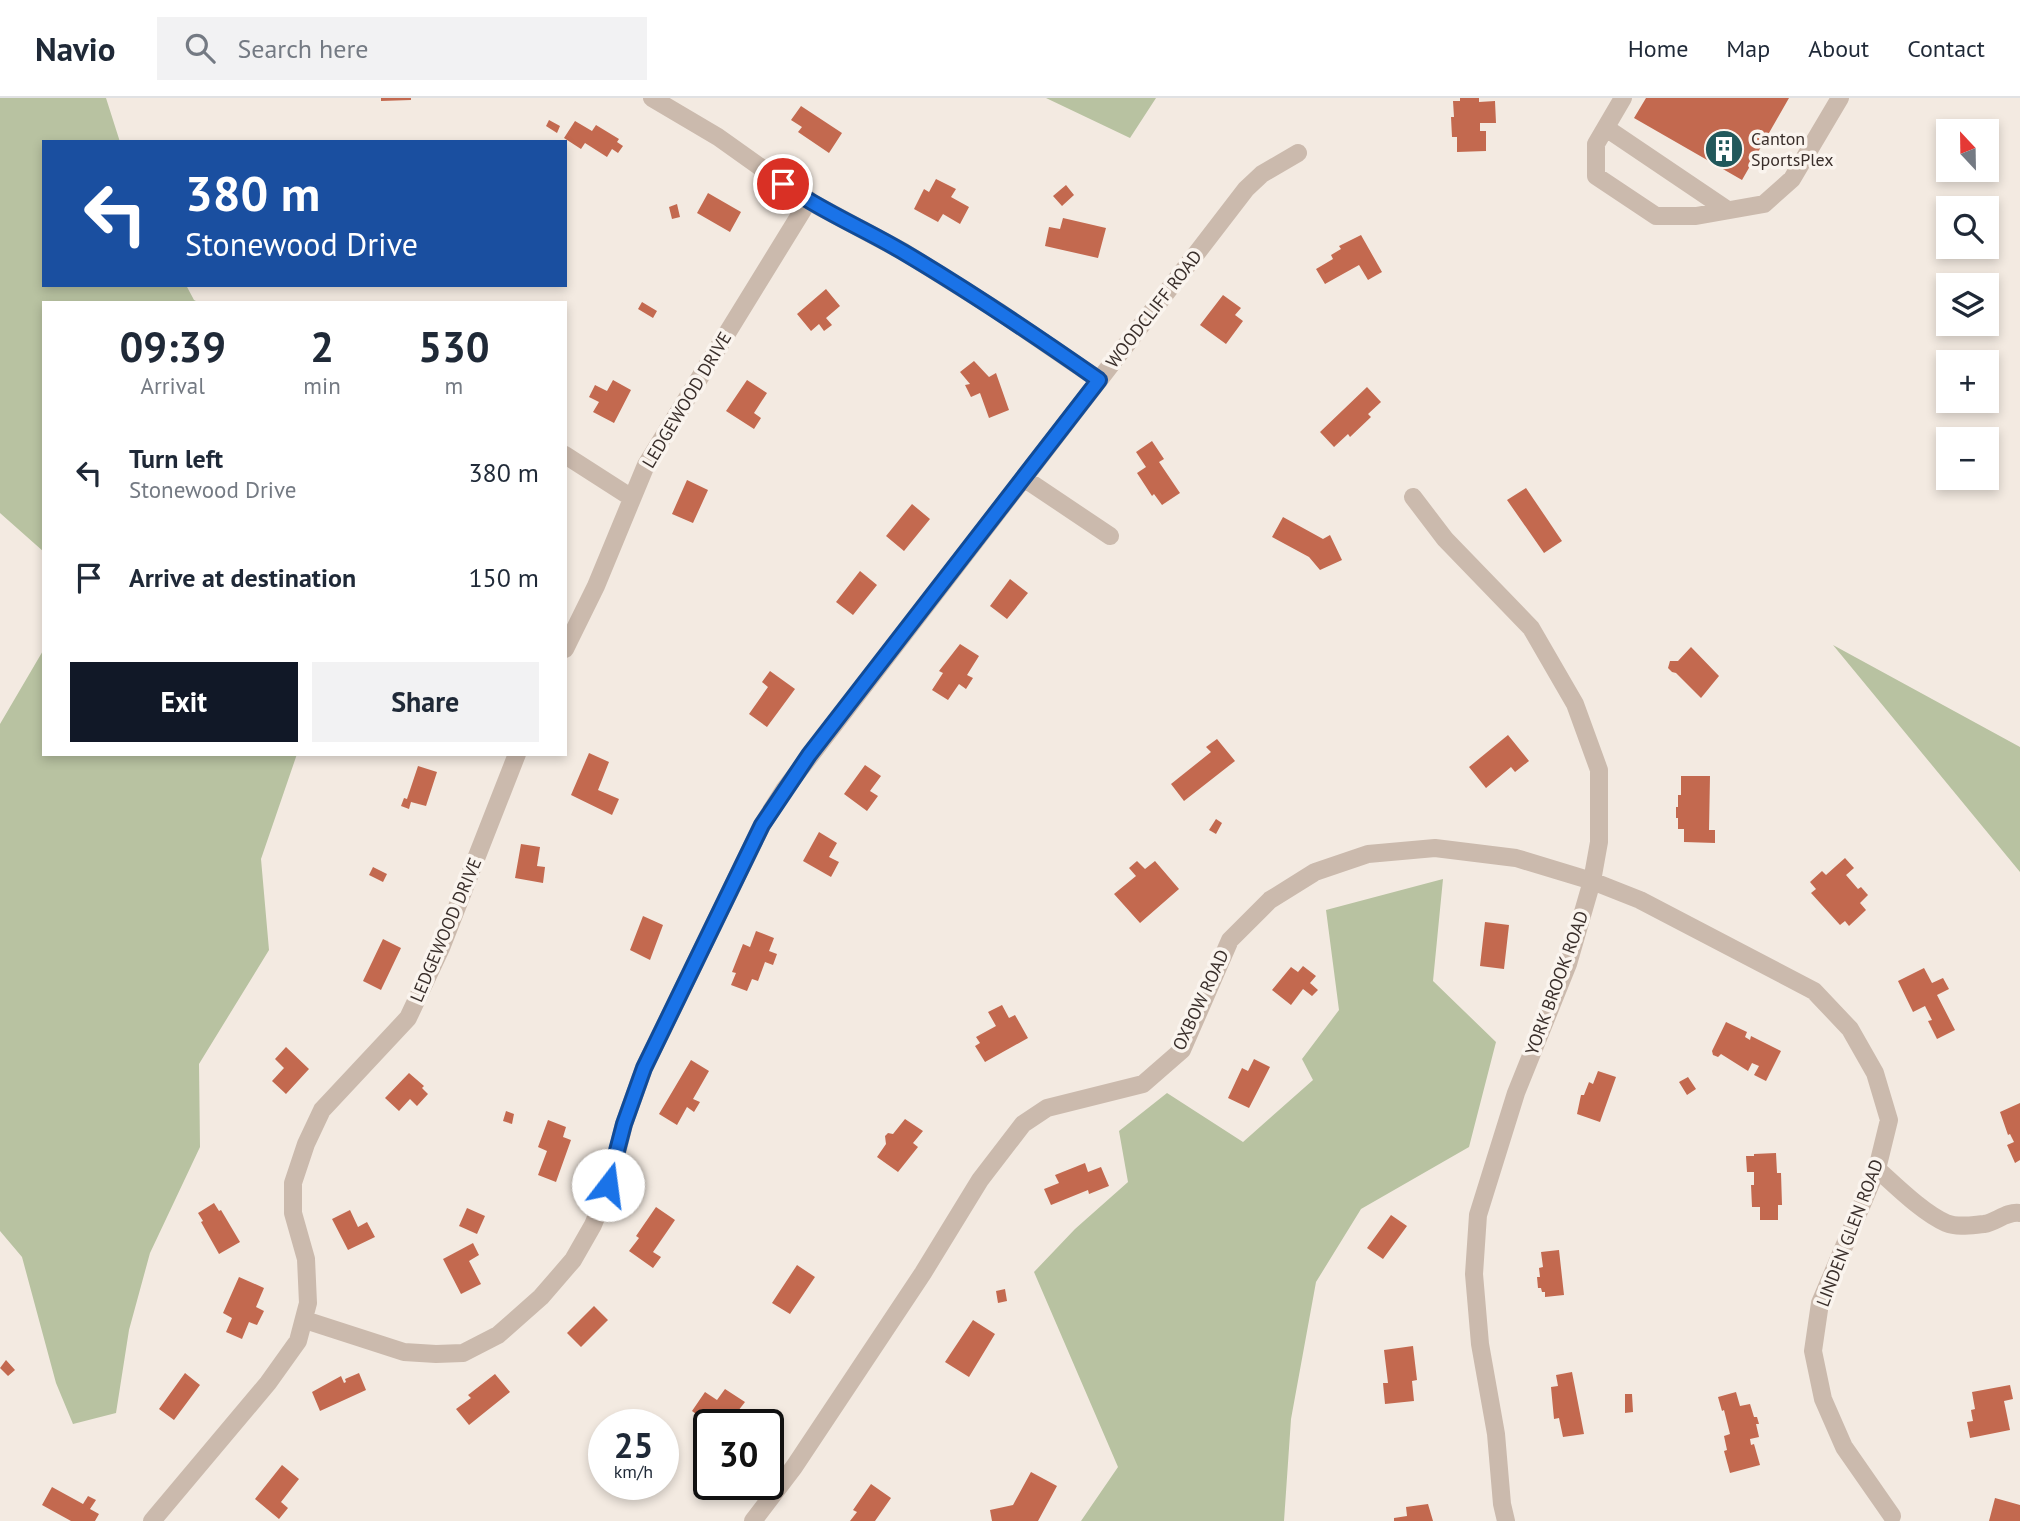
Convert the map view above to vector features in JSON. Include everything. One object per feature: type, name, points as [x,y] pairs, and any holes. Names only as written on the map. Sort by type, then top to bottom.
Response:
[{"type":"street","points":[[652,98],[718,137],[809,200],[916,259],[1099,380]]},
{"type":"street","points":[[1623,98],[1596,144],[1596,176],[1656,216],[1696,216],[1763,204],[1792,179],[1840,98]]},
{"type":"street","points":[[1606,128],[1726,209]]},
{"type":"street","name":"WOODCLIFF ROAD","points":[[305,1320],[404,1352],[463,1353],[498,1335],[541,1297],[573,1260],[593,1224],[608,1185],[624,1124],[644,1068],[762,825],[809,755],[1246,189],[1262,174],[1298,153]]},
{"type":"street","name":"LEDGEWOOD DRIVE","points":[[567,645],[596,586],[646,465],[809,200]]},
{"type":"street","points":[[567,456],[632,498]]},
{"type":"street","points":[[1024,479],[1110,536]]},
{"type":"street","name":"YORK BROOK ROAD","points":[[1413,497],[1445,539],[1531,628],[1575,704],[1599,770],[1599,842],[1592,881],[1568,964],[1516,1093],[1478,1215],[1474,1274],[1480,1344],[1496,1434],[1506,1521]]},
{"type":"street","name":"LEDGEWOOD DRIVE","points":[[152,1521],[268,1383],[298,1341],[308,1303],[306,1259],[293,1213],[293,1183],[306,1144],[322,1110],[408,1018],[441,947],[516,756]]},
{"type":"street","name":"OXBOW ROAD","points":[[753,1521],[794,1467],[923,1273],[980,1180],[1023,1124],[1047,1108],[1143,1084],[1182,1050],[1230,940],[1270,900],[1315,872],[1368,854],[1436,848],[1516,858],[1592,881]]},
{"type":"street","name":"LINDEN GLEN ROAD","points":[[1592,881],[1640,900],[1814,991],[1850,1029],[1875,1073],[1889,1120],[1877,1169],[1820,1303],[1813,1351],[1822,1399],[1844,1447],[1892,1516]]},
{"type":"street","points":[[1877,1169],[1909,1198],[1947,1223],[1963,1226],[1989,1223],[2002,1216],[2020,1213]]},
{"type":"green space","points":[[0,98],[106,98],[119,140],[42,140],[42,287],[187,287],[196,301],[42,301],[42,550],[0,513]]},
{"type":"green space","points":[[1046,98],[1156,98],[1130,138]]},
{"type":"green space","points":[[1833,645],[2020,747],[2020,872]]},
{"type":"green space","points":[[42,652],[42,756],[296,756],[261,859],[269,950],[199,1064],[200,1147],[150,1253],[129,1330],[116,1413],[73,1424],[56,1383],[22,1257],[0,1231],[0,724]]},
{"type":"green space","points":[[1443,879],[1433,981],[1496,1042],[1469,1147],[1361,1209],[1316,1282],[1291,1419],[1284,1521],[1081,1521],[1118,1467],[1034,1272],[1075,1229],[1128,1182],[1119,1131],[1167,1093],[1243,1142],[1313,1080],[1302,1059],[1339,1010],[1326,910]]},
{"type":"building","points":[[381,98],[411,98],[411,100],[381,101]]},
{"type":"building","points":[[1460,98],[1479,98],[1479,102],[1495,101],[1496,123],[1480,123],[1480,131],[1486,131],[1486,151],[1457,152],[1457,137],[1452,137],[1451,117],[1454,117],[1453,101],[1460,101]]},
{"type":"building","name":"Canton SportsPlex","points":[[1646,98],[1789,98],[1742,180],[1634,118]]},
{"type":"building","points":[[801,106],[842,133],[829,153],[798,132],[802,127],[791,120]]},
{"type":"building","points":[[549,120],[560,126],[557,133],[546,126]]},
{"type":"building","points":[[575,121],[592,131],[596,125],[619,139],[617,142],[623,146],[618,153],[612,149],[607,157],[585,143],[581,149],[564,138]]},
{"type":"building","points":[[936,179],[956,189],[951,197],[969,207],[960,224],[943,214],[938,222],[914,209],[924,189],[929,192]]},
{"type":"building","points":[[1066,185],[1074,195],[1062,206],[1053,196]]},
{"type":"building","points":[[708,193],[741,212],[730,232],[697,213]]},
{"type":"building","points":[[677,204],[680,217],[672,219],[669,207]]},
{"type":"building","points":[[1063,218],[1106,228],[1098,258],[1045,246],[1049,227],[1060,229]]},
{"type":"building","points":[[1361,235],[1382,272],[1368,280],[1359,265],[1325,284],[1316,269],[1333,259],[1331,255],[1341,249],[1339,246]]},
{"type":"building","points":[[826,289],[840,306],[826,318],[832,325],[824,331],[819,324],[811,331],[797,314]]},
{"type":"building","points":[[1223,295],[1241,308],[1235,315],[1243,321],[1226,344],[1200,325]]},
{"type":"building","points":[[642,302],[657,311],[653,318],[638,309]]},
{"type":"building","points":[[974,361],[989,377],[996,373],[1009,410],[989,418],[980,393],[971,397],[965,385],[970,384],[960,372]]},
{"type":"building","points":[[613,380],[631,390],[614,423],[593,412],[599,402],[589,397],[595,385],[607,391]]},
{"type":"building","points":[[747,380],[767,393],[754,413],[761,418],[754,429],[726,411]]},
{"type":"building","points":[[1367,387],[1381,402],[1368,414],[1371,417],[1350,437],[1348,434],[1334,447],[1320,432]]},
{"type":"building","points":[[1152,441],[1164,459],[1159,462],[1180,493],[1162,505],[1154,494],[1152,496],[1137,473],[1146,467],[1136,452]]},
{"type":"building","points":[[687,480],[708,490],[693,523],[672,514]]},
{"type":"building","points":[[1526,488],[1562,541],[1544,553],[1507,500]]},
{"type":"building","points":[[912,504],[930,519],[904,551],[886,536]]},
{"type":"building","points":[[1283,517],[1323,539],[1330,535],[1342,560],[1320,570],[1309,557],[1272,537]]},
{"type":"building","points":[[860,571],[877,585],[853,615],[836,602]]},
{"type":"building","points":[[1010,579],[1028,593],[1007,619],[990,606]]},
{"type":"building","points":[[960,644],[979,656],[967,675],[973,678],[966,689],[959,684],[948,700],[932,690],[943,673],[939,671]]},
{"type":"building","points":[[1691,647],[1719,676],[1701,698],[1668,668],[1670,661],[1678,661]]},
{"type":"building","points":[[770,671],[795,689],[767,727],[749,714],[768,687],[762,682]]},
{"type":"building","points":[[1508,735],[1529,761],[1515,772],[1511,767],[1486,788],[1469,767]]},
{"type":"building","points":[[1217,739],[1235,761],[1184,801],[1171,784],[1211,752],[1206,747]]},
{"type":"building","points":[[589,753],[609,762],[598,790],[619,799],[612,815],[571,795]]},
{"type":"building","points":[[865,765],[881,776],[870,791],[878,796],[867,811],[844,794]]},
{"type":"building","points":[[418,766],[437,772],[426,806],[411,802],[409,809],[401,806],[404,798],[407,799]]},
{"type":"building","points":[[1681,776],[1710,776],[1709,830],[1715,830],[1715,843],[1684,842],[1684,829],[1678,829],[1676,818],[1678,795],[1681,795]]},
{"type":"building","points":[[1216,819],[1222,823],[1216,834],[1209,830]]},
{"type":"building","points":[[819,832],[837,843],[829,857],[839,862],[831,877],[803,861]]},
{"type":"building","points":[[521,844],[540,847],[537,866],[545,867],[543,883],[515,878]]},
{"type":"building","points":[[1845,858],[1854,868],[1846,875],[1858,889],[1861,887],[1868,895],[1860,903],[1866,910],[1849,926],[1845,921],[1840,925],[1811,893],[1816,889],[1810,882],[1822,871],[1826,875]]},
{"type":"building","points":[[1137,861],[1145,869],[1155,861],[1179,889],[1140,923],[1114,894],[1136,876],[1129,868]]},
{"type":"building","points":[[373,867],[387,874],[383,882],[369,875]]},
{"type":"building","points":[[643,916],[663,925],[650,960],[630,950]]},
{"type":"building","points":[[1485,922],[1509,925],[1504,969],[1480,966]]},
{"type":"building","points":[[756,931],[774,938],[769,951],[777,954],[773,965],[765,962],[758,981],[752,979],[747,991],[731,985],[736,973],[732,972],[743,944],[750,947]]},
{"type":"building","points":[[383,939],[401,948],[381,990],[363,981]]},
{"type":"building","points":[[1303,966],[1316,976],[1310,983],[1318,990],[1312,996],[1303,989],[1291,1005],[1272,990],[1291,967],[1298,972]]},
{"type":"building","points":[[1924,968],[1932,983],[1943,978],[1949,989],[1937,995],[1955,1030],[1937,1039],[1928,1021],[1932,1020],[1925,1006],[1913,1012],[1898,981]]},
{"type":"building","points":[[1002,1005],[1009,1018],[1015,1015],[1028,1038],[985,1062],[975,1046],[980,1043],[976,1037],[996,1026],[988,1012]]},
{"type":"building","points":[[1726,1022],[1747,1032],[1745,1037],[1750,1040],[1751,1036],[1781,1051],[1766,1081],[1754,1075],[1759,1066],[1752,1063],[1748,1071],[1721,1054],[1718,1057],[1713,1055],[1712,1051]]},
{"type":"building","points":[[286,1047],[309,1069],[286,1094],[272,1081],[284,1068],[275,1059]]},
{"type":"building","points":[[1254,1059],[1270,1067],[1249,1108],[1228,1098],[1242,1068],[1248,1071]]},
{"type":"building","points":[[691,1060],[709,1071],[693,1099],[700,1102],[694,1112],[687,1107],[677,1125],[659,1114]]},
{"type":"building","points":[[1598,1071],[1616,1077],[1600,1122],[1577,1114],[1581,1095],[1584,1095],[1589,1082],[1593,1084]]},
{"type":"building","points":[[409,1073],[424,1086],[422,1088],[428,1094],[417,1106],[410,1099],[399,1111],[385,1098]]},
{"type":"building","points":[[1688,1077],[1696,1089],[1687,1095],[1679,1082]]},
{"type":"building","points":[[2020,1103],[2020,1160],[2015,1163],[2007,1145],[2014,1142],[2010,1134],[2008,1135],[2000,1112]]},
{"type":"building","points":[[506,1111],[514,1114],[512,1124],[503,1121]]},
{"type":"building","points":[[905,1119],[923,1131],[913,1143],[918,1147],[898,1172],[877,1157],[886,1144],[885,1136],[888,1133],[893,1134]]},
{"type":"building","points":[[548,1120],[566,1127],[563,1137],[571,1140],[556,1182],[538,1175],[547,1151],[538,1147]]},
{"type":"building","points":[[1776,1153],[1777,1173],[1781,1173],[1782,1205],[1778,1205],[1778,1220],[1760,1220],[1760,1207],[1752,1207],[1751,1185],[1754,1185],[1754,1172],[1747,1172],[1746,1156]]},
{"type":"building","points":[[1085,1163],[1088,1172],[1101,1167],[1109,1186],[1089,1194],[1088,1190],[1051,1205],[1044,1189],[1059,1183],[1055,1175]]},
{"type":"building","points":[[214,1203],[240,1242],[219,1254],[198,1213]]},
{"type":"building","points":[[656,1207],[675,1220],[653,1252],[661,1257],[653,1268],[629,1251]]},
{"type":"building","points":[[467,1208],[485,1216],[477,1234],[459,1226]]},
{"type":"building","points":[[350,1210],[358,1227],[367,1222],[375,1237],[348,1250],[332,1219]]},
{"type":"building","points":[[1391,1215],[1407,1226],[1383,1259],[1367,1248]]},
{"type":"building","points":[[473,1243],[479,1255],[469,1261],[481,1284],[461,1294],[443,1259]]},
{"type":"building","points":[[1559,1250],[1564,1295],[1545,1297],[1545,1292],[1538,1288],[1537,1277],[1540,1277],[1539,1268],[1543,1267],[1541,1252]]},
{"type":"building","points":[[797,1265],[815,1277],[790,1314],[772,1303]]},
{"type":"building","points":[[239,1277],[264,1288],[256,1307],[264,1311],[257,1325],[249,1322],[242,1339],[226,1332],[232,1318],[223,1313]]},
{"type":"building","points":[[1005,1289],[1007,1301],[998,1303],[996,1291]]},
{"type":"building","points":[[594,1306],[608,1320],[581,1347],[567,1333]]},
{"type":"building","points":[[973,1320],[995,1334],[969,1377],[945,1362]]},
{"type":"building","points":[[1413,1346],[1417,1380],[1412,1381],[1414,1401],[1385,1404],[1383,1383],[1388,1383],[1384,1350]]},
{"type":"building","points":[[6,1360],[15,1370],[8,1376],[0,1368]]},
{"type":"building","points":[[1572,1372],[1584,1434],[1563,1437],[1559,1418],[1554,1419],[1551,1387],[1558,1386],[1556,1375]]},
{"type":"building","points":[[185,1373],[200,1385],[174,1420],[159,1409]]},
{"type":"building","points":[[359,1373],[366,1390],[320,1411],[312,1392],[341,1376],[344,1383],[345,1379]]},
{"type":"building","points":[[495,1374],[510,1392],[469,1425],[456,1409],[471,1398],[468,1395]]},
{"type":"building","points":[[2010,1385],[2013,1399],[2004,1401],[2010,1430],[1970,1438],[1967,1422],[1973,1421],[1971,1410],[1975,1409],[1972,1392]]},
{"type":"building","points":[[725,1389],[745,1402],[740,1409],[693,1409],[705,1392],[717,1400]]},
{"type":"building","points":[[1736,1392],[1740,1406],[1750,1404],[1754,1417],[1757,1417],[1759,1437],[1750,1439],[1760,1465],[1730,1473],[1724,1451],[1727,1450],[1724,1436],[1730,1434],[1718,1397]]},
{"type":"building","points":[[1625,1394],[1632,1394],[1633,1412],[1625,1413]]},
{"type":"building","points":[[282,1465],[299,1479],[281,1502],[288,1508],[279,1519],[255,1499]]},
{"type":"building","points":[[1031,1472],[1057,1486],[1038,1521],[992,1521],[990,1510],[1013,1505]]},
{"type":"building","points":[[871,1484],[891,1498],[875,1521],[850,1521],[857,1512],[853,1510]]},
{"type":"building","points":[[52,1487],[83,1504],[88,1496],[96,1500],[90,1509],[99,1514],[95,1521],[71,1521],[42,1505]]},
{"type":"building","points":[[1995,1498],[2020,1505],[2020,1521],[1989,1521]]},
{"type":"building","points":[[1428,1504],[1433,1521],[1394,1521],[1394,1518],[1407,1516],[1406,1507]]},
{"type":"place","name":"Canton SportsPlex","points":[[1724,149]]},
{"type":"route","points":[[608,1185],[624,1124],[644,1068],[762,825],[809,755],[1099,380],[998,311],[904,252],[805,199],[783,184]]}]
